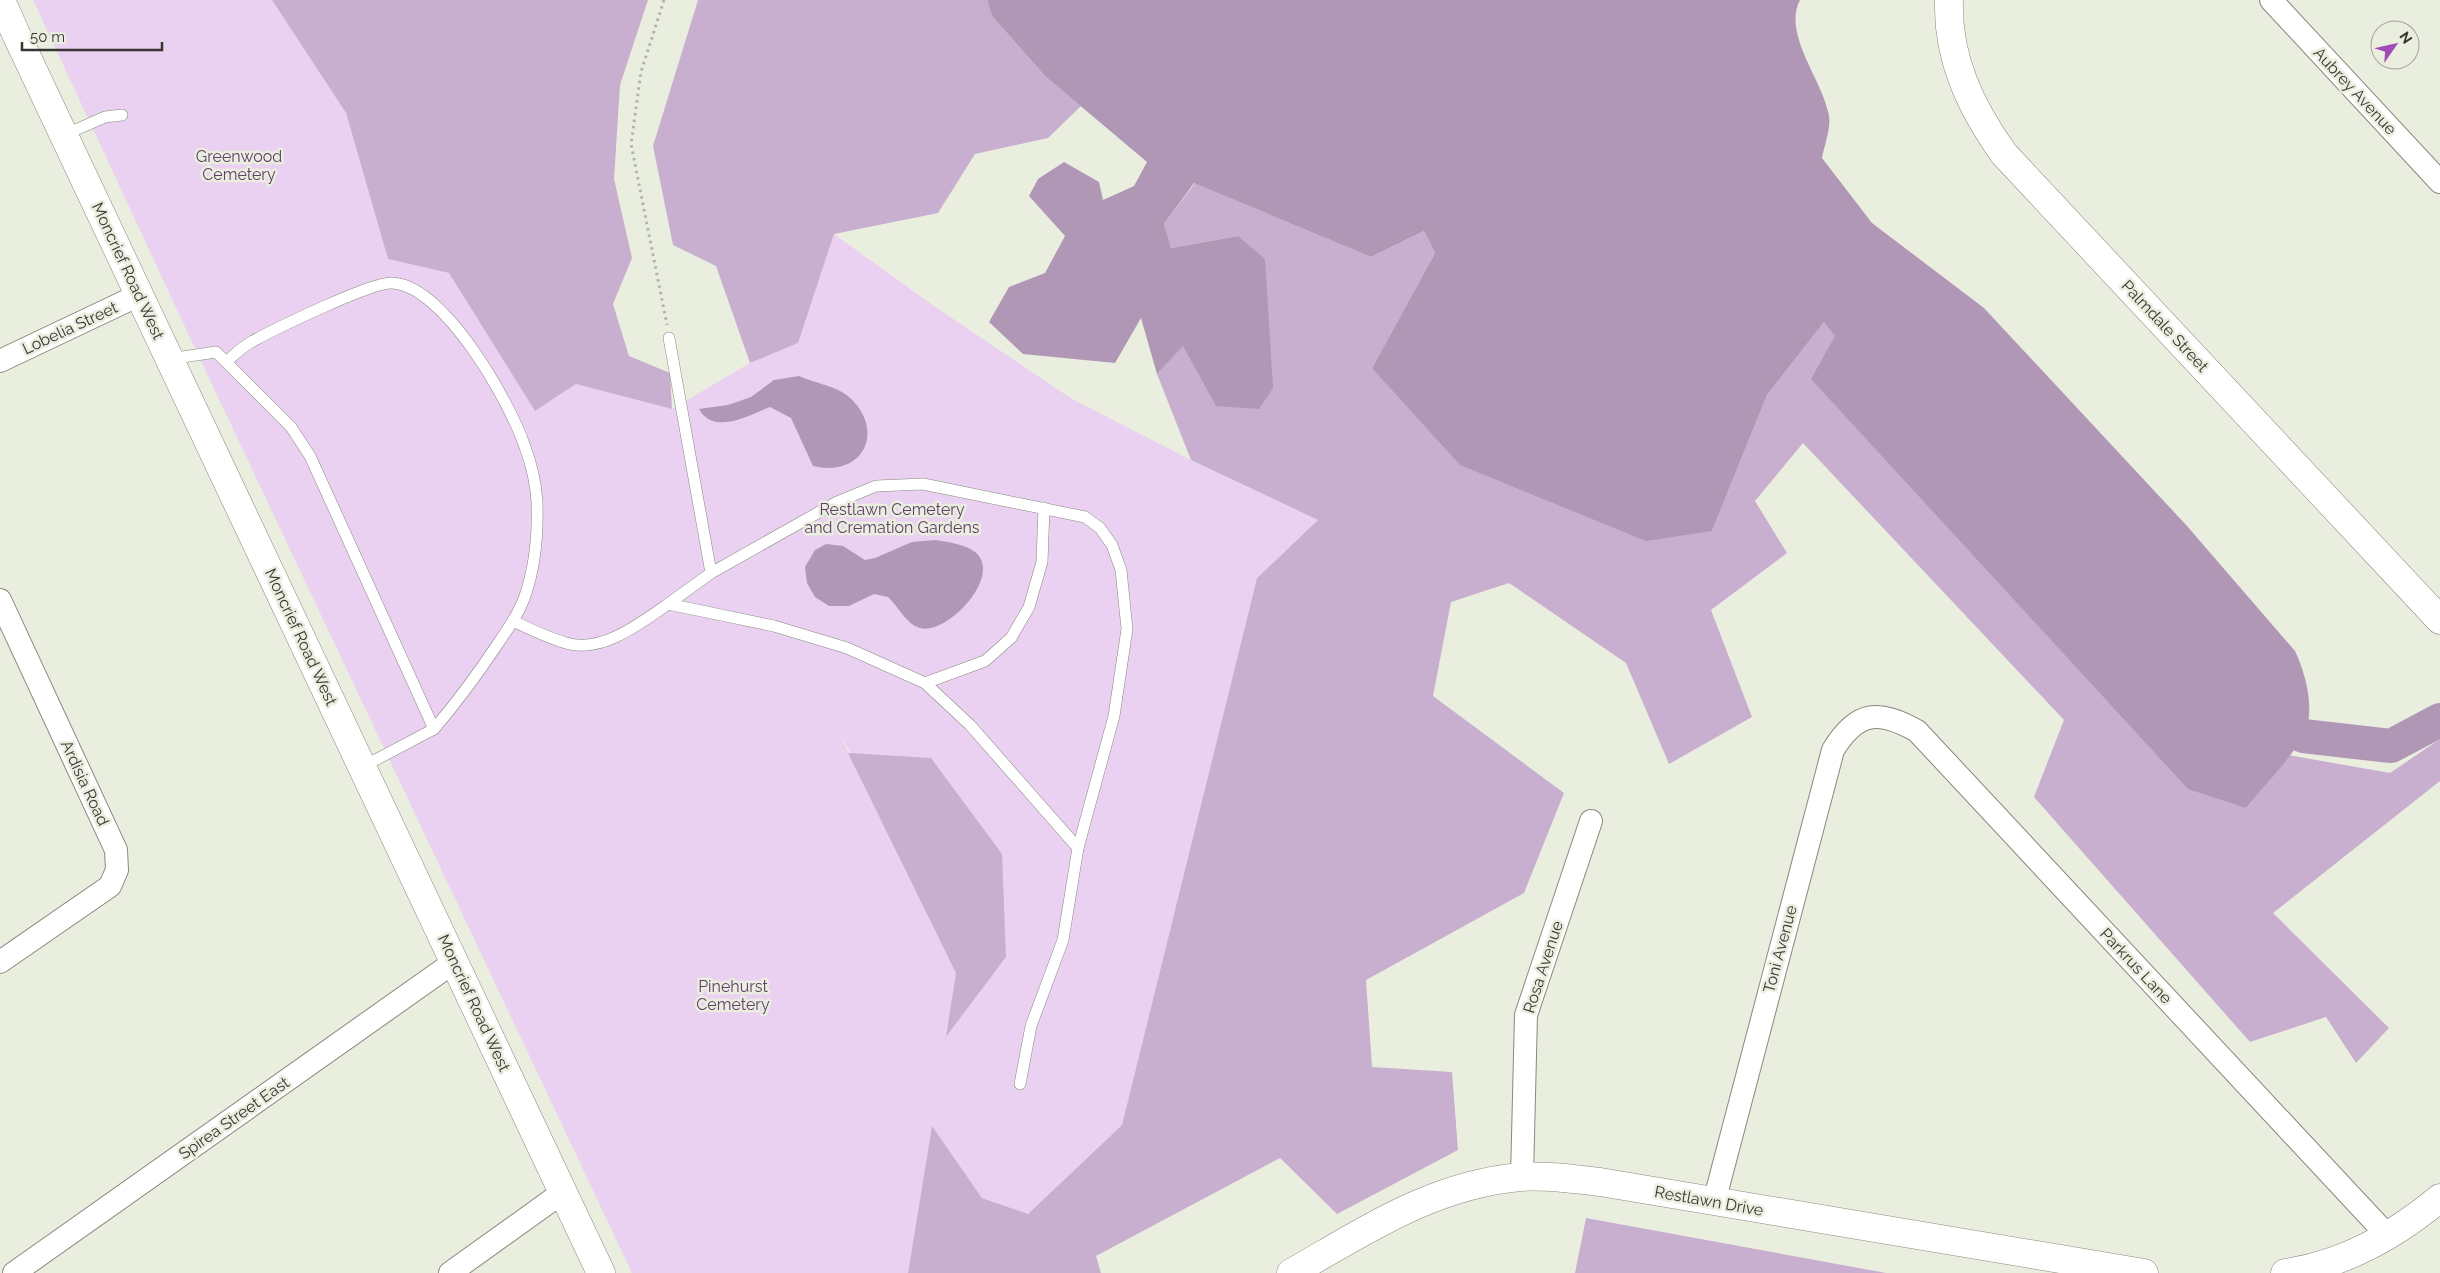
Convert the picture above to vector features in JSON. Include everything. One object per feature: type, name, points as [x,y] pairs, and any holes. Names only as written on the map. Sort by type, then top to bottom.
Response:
[{"type":"street","name":"Moncrief Road West","points":[[2,0],[7,28],[64,135],[602,1273]]},
{"type":"street","name":"Palmdale Street","points":[[1949,0],[1950,24],[1958,68],[1969,98],[1983,126],[2004,154],[2440,620]]},
{"type":"street","name":"Aubrey Avenue","points":[[2270,0],[2440,182]]},
{"type":"street","name":"Lobelia Street","points":[[0,361],[139,295]]},
{"type":"street","name":"Ardisia Road","points":[[0,600],[116,850],[117,870],[110,886],[0,962]]},
{"type":"street","name":"Toni Avenue","points":[[1714,1202],[1833,750],[1844,733],[1858,722],[1873,716]]},
{"type":"street","name":"Parkrus Lane","points":[[1873,716],[1895,718],[1917,731],[2388,1236]]},
{"type":"street","name":"Rosa Avenue","points":[[1522,1177],[1526,1015],[1591,821]]},
{"type":"street","name":"Spirea Street East","points":[[27,1269],[454,962]]},
{"type":"street","name":"Restlawn Drive","points":[[1291,1273],[1404,1209],[1430,1198],[1482,1183],[1522,1177],[1600,1182],[2144,1273]]},
{"type":"street","points":[[450,1273],[563,1192]]},
{"type":"street","points":[[2285,1273],[2332,1263],[2388,1236],[2440,1198]]},
{"type":"lane","points":[[64,135],[106,117],[122,115]]},
{"type":"lane","points":[[226,362],[251,342],[361,291],[391,282],[410,287],[434,302],[464,334],[503,399],[526,447],[537,501],[534,553],[525,596],[513,621],[464,694],[434,729],[362,767]]},
{"type":"lane","points":[[669,338],[711,573]]},
{"type":"lane","points":[[169,359],[216,352],[291,426],[310,456],[434,729]]},
{"type":"lane","points":[[513,621],[568,644],[592,644],[617,637],[635,628],[711,573],[837,502],[876,486],[923,484],[1085,517],[1100,528],[1112,545],[1121,570],[1127,629],[1114,716],[1078,848],[1063,940],[1032,1026],[1020,1084]]},
{"type":"lane","points":[[925,683],[985,660],[1011,638],[1029,607],[1042,562],[1044,508]]},
{"type":"lane","points":[[668,604],[774,626],[847,648],[925,683],[970,725],[1078,848]]},
{"type":"path","points":[[664,0],[641,72],[631,144],[669,338]]},
{"type":"green space","points":[[33,0],[272,0],[346,113],[388,259],[449,273],[535,411],[576,384],[672,409],[750,363],[797,343],[834,234],[934,306],[1072,399],[1191,460],[1318,520],[1257,578],[1122,1125],[1028,1214],[982,1198],[932,1126],[908,1273],[632,1273],[191,340]],"holes":[[[837,729],[851,754],[1006,957],[947,1036],[957,973]]]},
{"type":"shaded area","points":[[272,0],[648,0],[620,85],[614,179],[632,258],[613,304],[629,356],[670,373],[672,409],[576,384],[535,411],[449,273],[388,259],[346,113]]},
{"type":"shaded area","points":[[698,0],[987,0],[992,16],[1045,76],[1081,106],[1048,138],[975,154],[938,213],[834,234],[798,343],[750,363],[716,266],[673,245],[653,146]]},
{"type":"shaded area","points":[[987,0],[1800,0],[1796,13],[1796,27],[1829,116],[1828,132],[1822,158],[1872,223],[1984,308],[2187,526],[2295,651],[2306,682],[2309,706],[2309,718],[2302,738],[2246,808],[2188,789],[1811,379],[1835,336],[1824,322],[1767,395],[1712,531],[1646,541],[1460,465],[1372,368],[1435,253],[1424,231],[1371,257],[1194,183],[1164,224],[1171,248],[1238,236],[1265,259],[1273,388],[1259,409],[1216,406],[1183,346],[1157,374],[1141,318],[1115,363],[1023,354],[989,322],[1009,287],[1045,273],[1065,236],[1029,196],[1038,179],[1064,162],[1099,182],[1103,200],[1134,186],[1147,162],[1045,76],[992,16]]},
{"type":"shaded area","points":[[1195,183],[1371,257],[1424,231],[1435,253],[1372,368],[1712,531],[1767,395],[1824,322],[2246,808],[2288,755],[2390,773],[2440,739],[2440,781],[2273,913],[2389,1028],[2356,1063],[2326,1017],[2250,1042],[2034,797],[2064,720],[1803,443],[1755,501],[1787,553],[1711,610],[1752,717],[1669,764],[1626,663],[1509,583],[1451,602],[1433,696],[1564,793],[1524,893],[1366,980],[1372,1067],[1452,1072],[1458,1150],[1337,1214],[1280,1158],[1096,1256],[1101,1273],[908,1273],[932,1126],[982,1198],[1028,1214],[1122,1125],[1257,578],[1318,520],[1191,460],[1157,374],[1183,345],[1238,236],[1171,248],[1164,224]]},
{"type":"shaded area","points":[[799,376],[844,393],[860,410],[866,423],[867,436],[864,448],[857,458],[845,465],[831,468],[813,466],[791,418],[770,407],[742,418],[723,422],[713,421],[705,417],[699,409],[728,405],[751,397],[774,380]]},
{"type":"shaded area","points":[[935,540],[971,549],[982,562],[982,575],[969,602],[944,623],[931,628],[920,628],[910,623],[888,597],[874,594],[849,606],[829,606],[815,597],[807,583],[805,567],[815,550],[826,544],[843,546],[865,560],[875,558],[912,542]]},
{"type":"shaded area","points":[[848,753],[931,758],[1002,854],[1006,957],[946,1037],[956,973]]},
{"type":"shaded area","points":[[1586,1218],[1886,1273],[1575,1273]]},
{"type":"waterway","points":[[2303,736],[2391,746],[2440,720]]},
{"type":"park label","name":"Greenwood Cemetery","points":[[239,165]]},
{"type":"park label","name":"Restlawn Cemetery and Cremation Gardens","points":[[892,518]]},
{"type":"park label","name":"Pinehurst Cemetery","points":[[733,995]]}]
